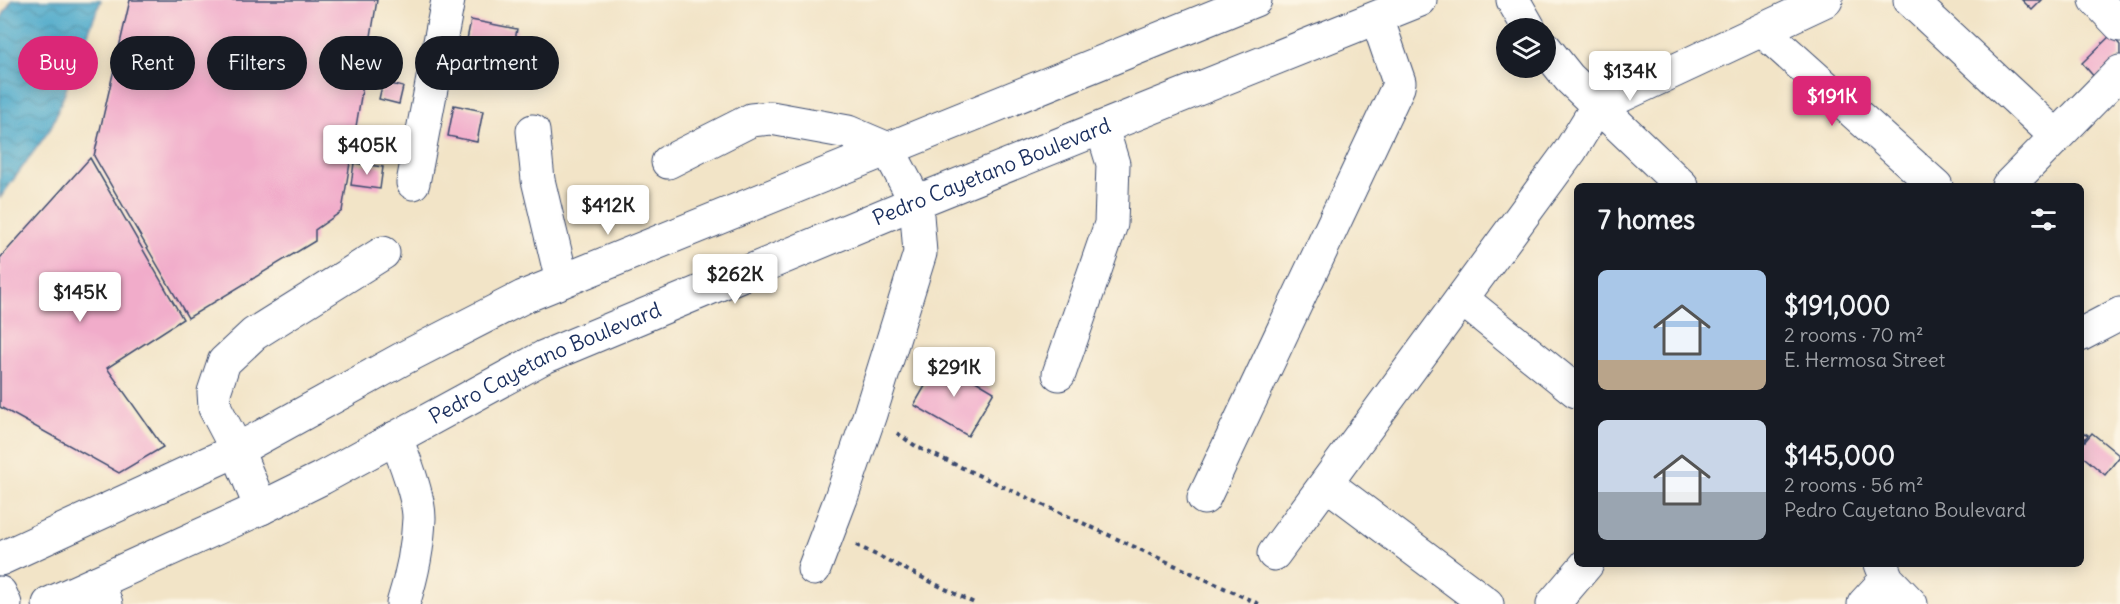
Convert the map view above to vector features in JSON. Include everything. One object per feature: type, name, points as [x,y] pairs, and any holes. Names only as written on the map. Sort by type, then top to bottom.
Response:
[{"type":"main road","points":[[413,183],[448,0]]},
{"type":"main road","points":[[0,559],[237,450],[402,359],[524,297],[1255,0]]},
{"type":"main road","name":"Pedro Cayetano Boulevard","points":[[49,604],[102,593],[544,357],[916,202],[1420,0]]},
{"type":"main road","points":[[1513,0],[1523,18]]},
{"type":"main road","points":[[1274,554],[1570,151],[1598,107],[1826,0]]},
{"type":"main road","points":[[1910,0],[2056,136]]},
{"type":"main road","points":[[2097,0],[2120,25]]},
{"type":"main road","points":[[1204,498],[1398,87],[1399,82],[1377,18]]},
{"type":"main road","points":[[1762,30],[1933,183]]},
{"type":"main road","points":[[1556,62],[1598,107],[1679,183]]},
{"type":"main road","points":[[2011,183],[2120,72]]},
{"type":"main road","points":[[669,162],[751,120],[771,118],[848,132],[888,149],[916,202],[920,253],[870,414],[814,569]]},
{"type":"main road","points":[[1059,374],[1111,224],[1113,164],[1102,128]]},
{"type":"main road","points":[[533,131],[538,180],[562,282]]},
{"type":"main road","points":[[261,508],[237,450],[215,408],[214,392],[224,362],[254,334],[383,253]]},
{"type":"main road","points":[[1462,298],[1574,389]]},
{"type":"main road","points":[[2084,334],[2120,314]]},
{"type":"main road","points":[[395,438],[405,460],[419,515],[412,577],[403,604]]},
{"type":"main road","points":[[1327,483],[1487,604]]},
{"type":"main road","points":[[1553,604],[1584,567]]},
{"type":"main road","points":[[1864,604],[1884,571],[1911,604]]},
{"type":"main road","points":[[0,593],[6,604]]},
{"type":"path","points":[[870,414],[917,447],[1259,604]]},
{"type":"path","points":[[829,531],[976,604]]},
{"type":"water","points":[[12,0],[101,0],[87,36],[18,36],[18,90],[66,90],[51,128],[0,198],[0,20]]},
{"type":"building","points":[[130,0],[377,0],[371,36],[319,36],[319,90],[362,90],[342,211],[315,230],[315,241],[188,318],[94,156],[110,87],[110,90],[195,90],[195,36],[122,36]]},
{"type":"building","points":[[2022,0],[2042,0],[2032,10]]},
{"type":"building","points":[[471,20],[517,29],[516,36],[468,36]]},
{"type":"building","points":[[2111,35],[2120,45],[2120,56],[2096,79],[2082,63]]},
{"type":"building","points":[[381,90],[402,90],[399,104],[379,99]]},
{"type":"building","points":[[454,105],[483,111],[477,142],[448,136]]},
{"type":"building","points":[[90,158],[183,319],[107,368],[163,447],[119,473],[0,407],[0,258]]},
{"type":"building","points":[[354,163],[383,167],[380,189],[351,185]]},
{"type":"building","points":[[940,360],[994,392],[968,436],[914,405]]},
{"type":"building","points":[[2092,433],[2120,456],[2105,475],[2084,457],[2084,442]]}]
